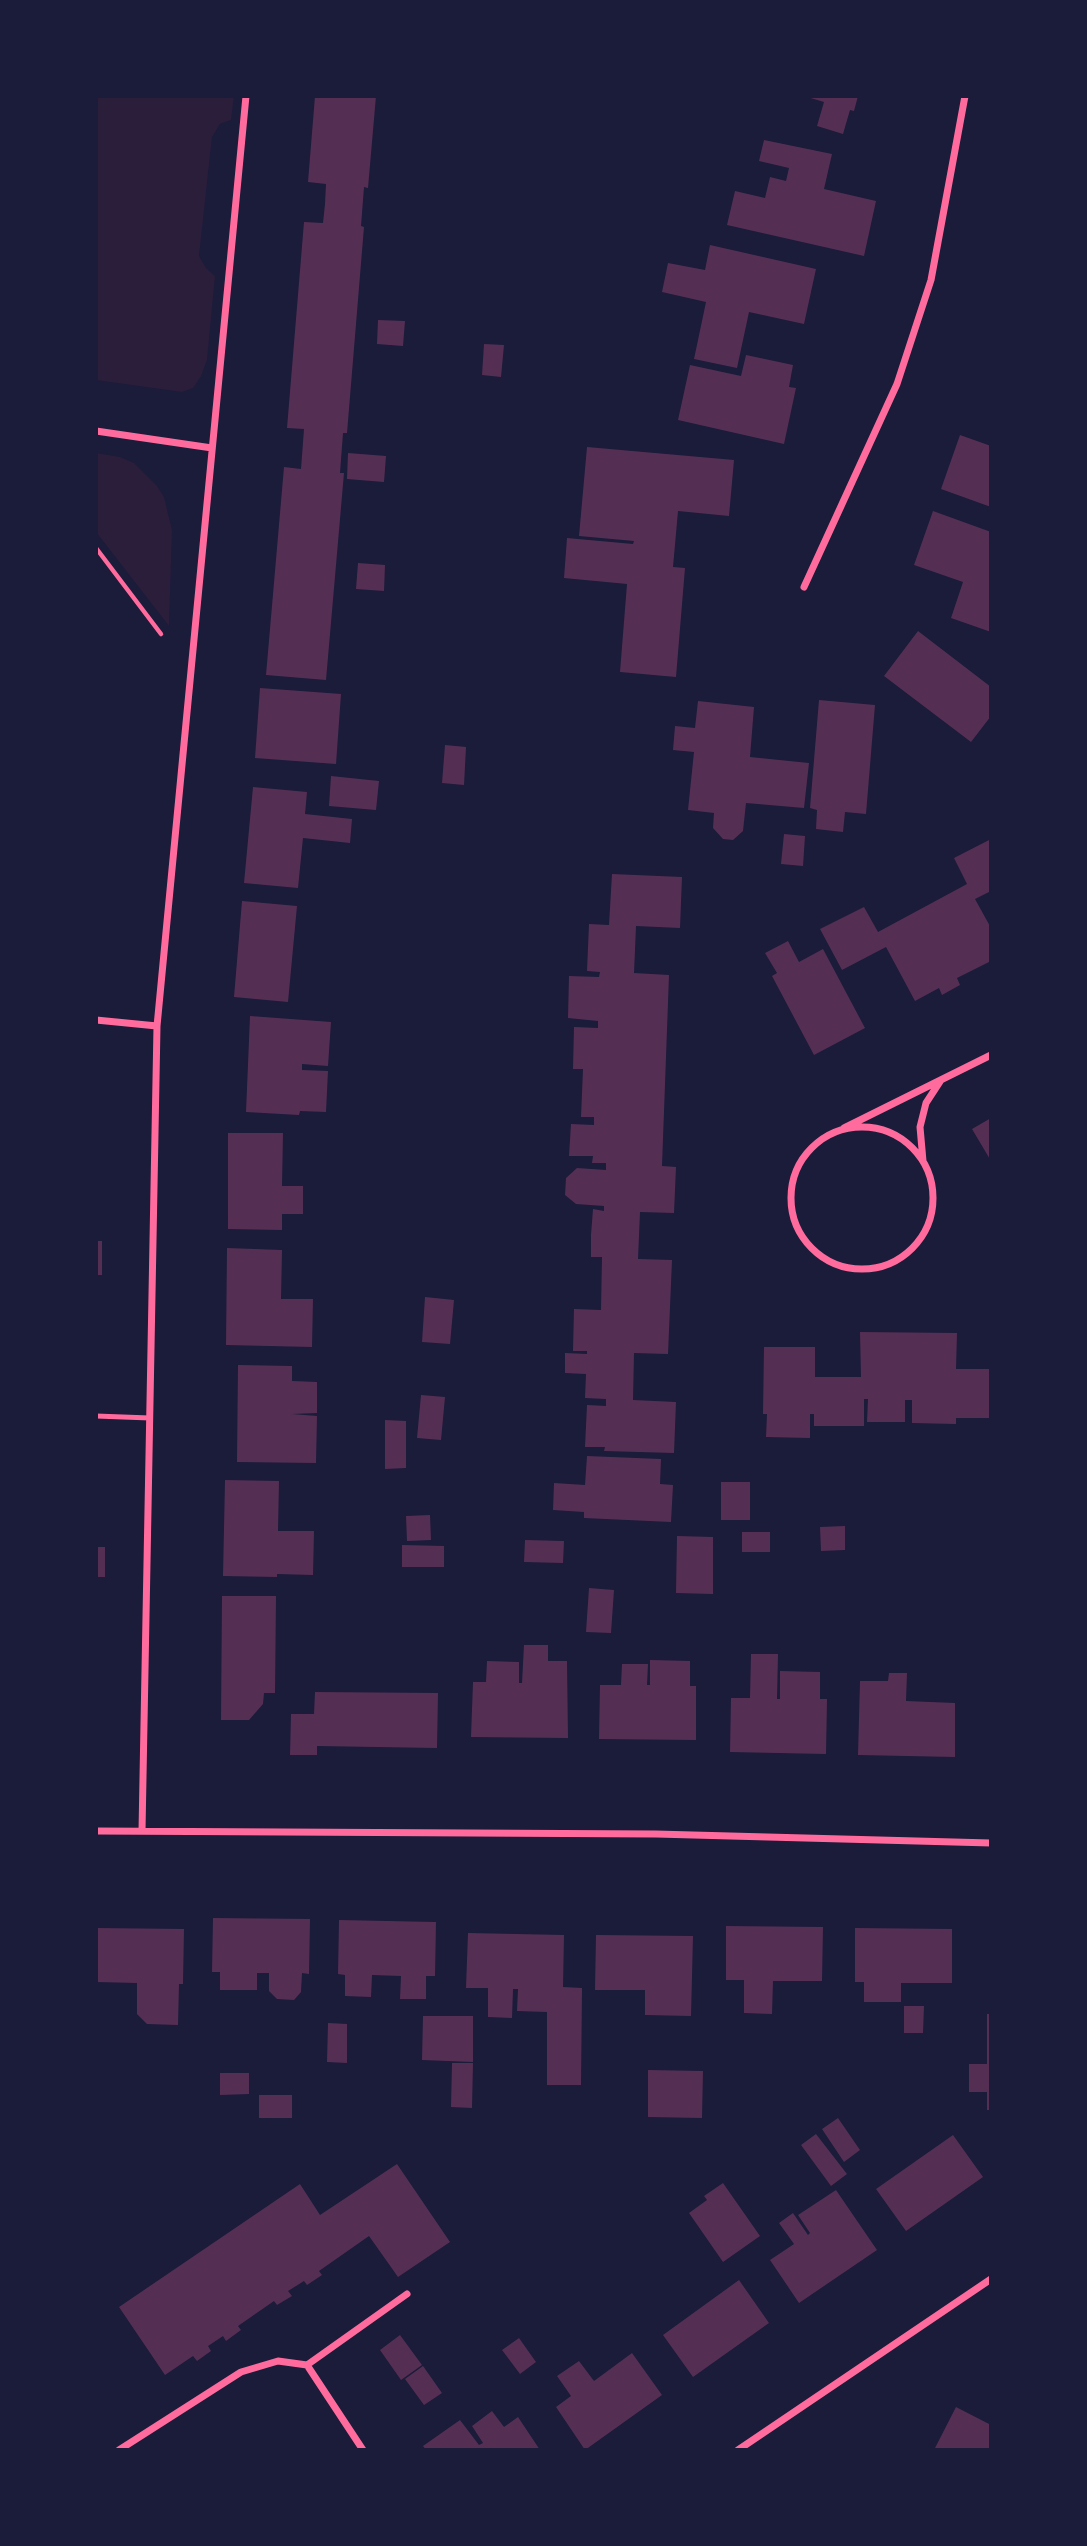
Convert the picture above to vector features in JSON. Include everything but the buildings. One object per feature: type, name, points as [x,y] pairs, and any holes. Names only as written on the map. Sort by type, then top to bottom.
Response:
[{"type":"street","points":[[142,1831],[157,1026],[246,96]]},
{"type":"street","points":[[804,587],[897,384],[931,280],[965,96]]},
{"type":"street","points":[[96,431],[212,448]]},
{"type":"street","points":[[96,1020],[157,1026]]},
{"type":"street","points":[[941,1079],[926,1103],[920,1128],[923,1161],[932,1185],[933,1210],[925,1233],[909,1253],[888,1266],[863,1270],[838,1266],[817,1254],[800,1236],[792,1212],[791,1187],[799,1163],[814,1144],[836,1131],[941,1079],[991,1055]]},
{"type":"street","points":[[836,1131],[860,1127],[886,1130],[907,1143],[923,1161]]},
{"type":"street","points":[[96,1831],[656,1833],[991,1843]]},
{"type":"street","points":[[738,2450],[991,2279]]},
{"type":"street","points":[[119,2450],[242,2372],[278,2361],[307,2365],[407,2294]]},
{"type":"street","points":[[307,2365],[363,2450]]},
{"type":"lane","points":[[96,1416],[150,1418]]},
{"type":"path","points":[[96,548],[189,671]]},
{"type":"shaded area","points":[[96,96],[234,96],[231,120],[220,124],[212,137],[199,256],[215,276],[207,360],[193,388],[182,392],[96,380]]},
{"type":"shaded area","points":[[96,453],[120,457],[134,463],[164,497],[172,530],[169,626],[96,532]]}]
